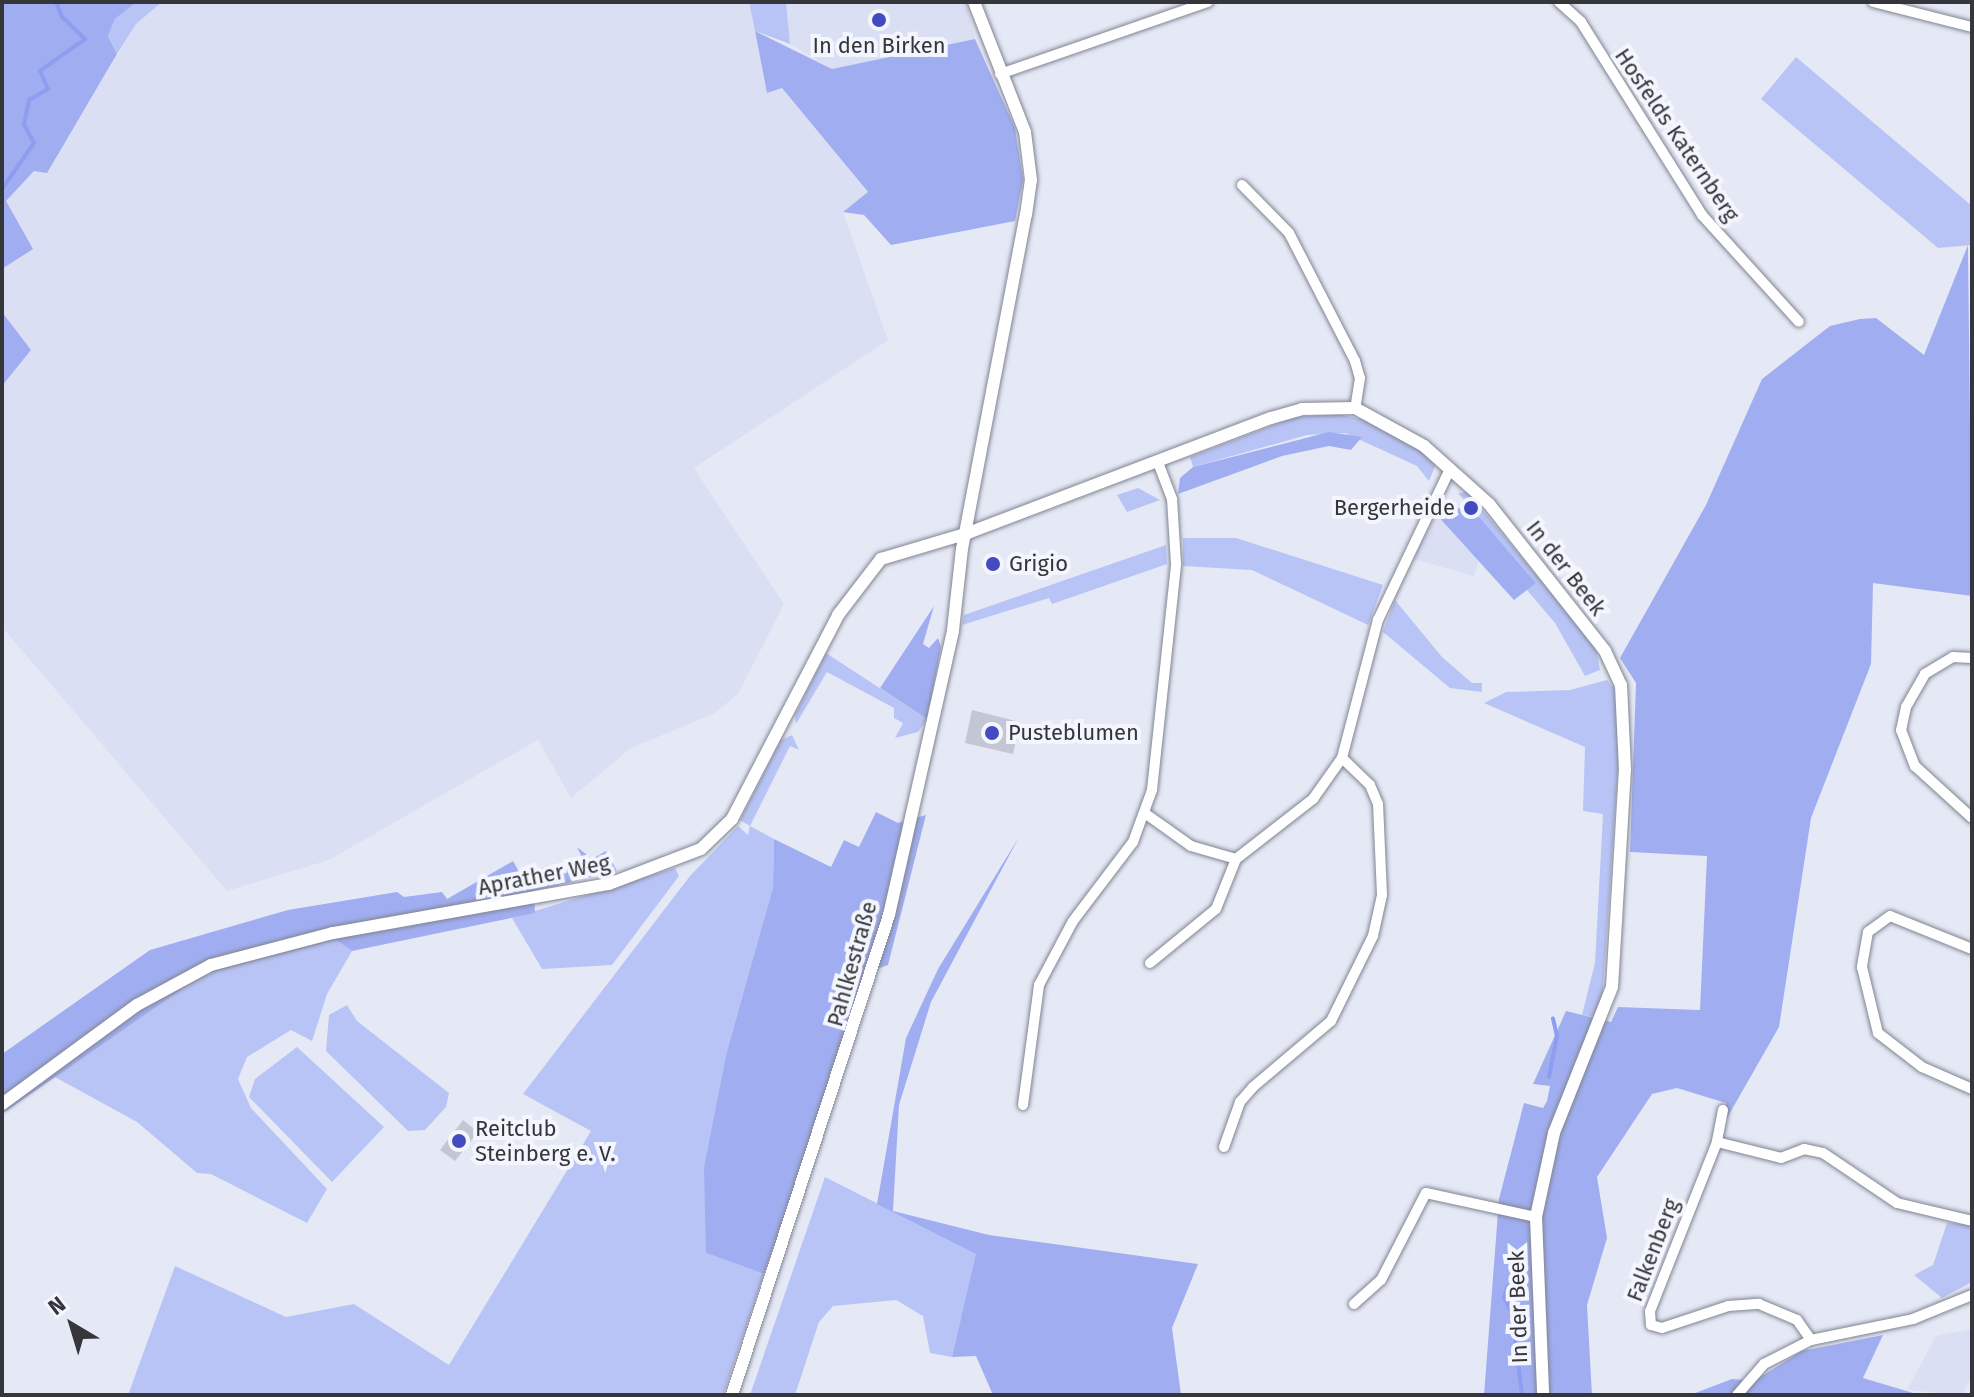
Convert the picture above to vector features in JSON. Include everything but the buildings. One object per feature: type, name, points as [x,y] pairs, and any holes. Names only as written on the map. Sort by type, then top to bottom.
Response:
[{"type":"street","points":[[968,533],[1031,180],[1025,132],[974,2]]},
{"type":"street","points":[[1000,74],[1208,2]]},
{"type":"street","name":"Hosfelds Katernberg","points":[[1559,2],[1581,22],[1702,215],[1799,322]]},
{"type":"street","points":[[1873,2],[1972,27]]},
{"type":"street","points":[[1242,185],[1289,233],[1355,361],[1360,378],[1355,408]]},
{"type":"street","name":"In der Beek","points":[[968,533],[1302,409],[1355,408],[1396,428],[1450,469],[1520,540],[1605,651],[1625,707],[1612,987],[1554,1133],[1536,1217],[1543,1395]]},
{"type":"street","points":[[1023,1105],[1039,985],[1146,814],[1176,564],[1172,499],[1158,462]]},
{"type":"street","points":[[1150,963],[1174,950],[1216,909],[1236,859],[1297,816],[1342,758],[1378,620],[1450,469]]},
{"type":"street","name":"Aprather Weg","points":[[2,1104],[137,1005],[222,960],[333,933],[609,884],[701,849],[732,819],[863,577],[893,553],[968,533]]},
{"type":"street","name":"Pahlkestraße","points":[[732,1395],[889,915],[941,694],[968,533]]},
{"type":"street","points":[[1972,658],[1953,657],[1925,674],[1906,707],[1901,730],[1915,766],[1972,818]]},
{"type":"street","points":[[1224,1147],[1240,1102],[1253,1087],[1331,1021],[1373,936],[1382,895],[1378,804],[1370,785],[1342,758]]},
{"type":"street","points":[[1146,814],[1191,846],[1236,859]]},
{"type":"street","points":[[1972,949],[1890,916],[1868,932],[1862,967],[1878,1033],[1922,1067],[1972,1089]]},
{"type":"street","name":"Falkenberg","points":[[1723,1110],[1717,1142],[1650,1311],[1651,1325],[1662,1328],[1728,1306],[1759,1304],[1797,1320],[1811,1340]]},
{"type":"street","points":[[1717,1142],[1781,1158],[1804,1149],[1837,1158],[1897,1203],[1972,1221]]},
{"type":"street","points":[[1354,1304],[1381,1280],[1426,1193],[1536,1217]]},
{"type":"street","points":[[1737,1395],[1764,1364],[1811,1340],[1913,1319],[1972,1295]]},
{"type":"shaded area","points":[[2,2],[137,2],[115,19],[108,36],[117,54],[47,173],[34,171],[6,201],[33,249],[2,269]]},
{"type":"shaded area","points":[[137,2],[162,2],[136,24],[117,54],[108,36],[115,19]]},
{"type":"shaded area","points":[[162,2],[749,2],[767,93],[782,88],[868,193],[843,212],[888,340],[694,468],[784,604],[738,694],[713,714],[631,748],[571,798],[538,740],[329,860],[227,891],[2,627],[2,386],[31,350],[2,312],[2,269],[22,257],[29,245],[6,201],[34,171],[47,172],[136,24]]},
{"type":"shaded area","points":[[749,2],[786,2],[790,44],[755,31]]},
{"type":"shaded area","name":"In den Birken","points":[[786,2],[966,2],[975,39],[832,69],[790,44]]},
{"type":"shaded area","points":[[755,31],[832,69],[975,39],[1015,128],[1023,180],[1015,221],[891,245],[864,215],[843,212],[868,192],[782,88],[767,93]]},
{"type":"shaded area","points":[[1796,57],[1972,206],[1972,245],[1938,248],[1761,99]]},
{"type":"shaded area","points":[[1968,245],[1972,596],[1873,583],[1871,664],[1811,818],[1779,1027],[1723,1125],[1726,1103],[1677,1088],[1652,1094],[1597,1177],[1607,1238],[1587,1305],[1592,1395],[1484,1395],[1499,1199],[1524,1103],[1543,1108],[1547,1101],[1550,1086],[1533,1084],[1566,1011],[1611,1022],[1618,1007],[1700,1010],[1707,856],[1630,852],[1636,683],[1620,658],[1706,505],[1762,379],[1830,326],[1860,319],[1876,318],[1924,355]]},
{"type":"shaded area","points":[[2,312],[31,350],[2,386]]},
{"type":"shaded area","points":[[1338,414],[1374,422],[1413,445],[1436,464],[1429,481],[1417,466],[1345,433],[1307,435],[1193,467],[1190,457],[1295,417]]},
{"type":"shaded area","points":[[1329,432],[1362,437],[1351,450],[1329,446],[1282,456],[1178,494],[1180,478],[1193,467]]},
{"type":"shaded area","points":[[1138,488],[1160,500],[1127,512],[1117,495]]},
{"type":"shaded area","points":[[1468,492],[1596,648],[1600,670],[1585,676],[1555,623],[1527,590],[1535,582],[1458,493]]},
{"type":"shaded area","points":[[1452,505],[1480,518],[1536,583],[1514,600],[1436,514]]},
{"type":"shaded area","points":[[1436,514],[1479,559],[1474,576],[1413,559]]},
{"type":"shaded area","points":[[1183,538],[1236,538],[1383,585],[1368,625],[1252,570],[1183,566]]},
{"type":"shaded area","points":[[1166,545],[1167,564],[1052,604],[1049,598],[962,625],[964,615]]},
{"type":"shaded area","points":[[1395,600],[1442,657],[1472,683],[1482,683],[1482,692],[1450,688],[1383,632]]},
{"type":"shaded area","points":[[934,606],[923,644],[929,648],[938,638],[941,647],[927,719],[880,688]]},
{"type":"shaded area","points":[[826,653],[927,719],[918,732],[895,738],[903,723],[894,718],[894,708],[827,672],[796,724],[795,715]]},
{"type":"shaded area","points":[[1607,680],[1615,690],[1619,752],[1601,1018],[1582,1015],[1595,963],[1603,814],[1583,811],[1585,747],[1484,703],[1506,692],[1570,690]]},
{"type":"shaded area","points":[[792,735],[799,750],[790,746],[750,826],[740,820],[781,740]]},
{"type":"shaded area","points":[[876,812],[898,823],[926,815],[888,965],[864,974],[842,1058],[764,1274],[706,1253],[704,1168],[727,1051],[773,887],[774,839],[831,867],[844,840],[859,847]]},
{"type":"shaded area","points":[[738,826],[748,835],[750,826],[774,839],[773,887],[727,1051],[706,1253],[764,1274],[723,1395],[128,1395],[175,1266],[286,1317],[354,1304],[449,1365],[591,1131],[523,1094],[690,876]]},
{"type":"shaded area","points":[[1019,837],[931,1002],[899,1105],[893,1211],[989,1235],[1198,1264],[1172,1328],[1181,1395],[993,1395],[976,1356],[952,1357],[976,1254],[877,1204],[906,1038],[938,969]]},
{"type":"shaded area","points":[[577,847],[592,859],[606,851],[617,871],[534,891],[535,913],[352,951],[336,940],[202,975],[2,1114],[2,1054],[150,950],[288,910],[397,892],[404,897],[442,892],[447,899],[513,861],[523,879],[548,865],[553,873],[582,857]]},
{"type":"shaded area","points":[[675,868],[679,876],[612,965],[542,969],[512,918]]},
{"type":"shaded area","points":[[336,940],[352,951],[327,994],[312,1041],[291,1030],[247,1057],[238,1079],[251,1108],[327,1189],[307,1223],[211,1174],[197,1173],[137,1122],[53,1076],[202,975]]},
{"type":"shaded area","points":[[347,1005],[357,1021],[449,1093],[446,1107],[425,1130],[408,1131],[326,1051],[329,1015]]},
{"type":"shaded area","points":[[297,1047],[384,1127],[332,1182],[249,1097],[255,1079]]},
{"type":"shaded area","points":[[825,1177],[977,1254],[952,1357],[930,1353],[923,1316],[896,1300],[833,1306],[819,1322],[795,1395],[750,1395]]},
{"type":"shaded area","points":[[1947,1223],[1972,1225],[1972,1282],[1942,1298],[1914,1275],[1933,1265]]},
{"type":"shaded area","points":[[1972,1329],[1972,1376],[1962,1395],[1907,1390],[1936,1336]]},
{"type":"shaded area","points":[[1883,1335],[1863,1378],[1920,1395],[1690,1395],[1732,1379],[1754,1381],[1802,1351]]},
{"type":"waterway","points":[[2,189],[34,143],[24,124],[29,100],[48,89],[40,71],[85,39],[62,17],[56,2]]},
{"type":"waterway","points":[[1549,1077],[1557,1036],[1553,1018]]},
{"type":"waterway","points":[[1508,1286],[1504,1297],[1512,1313],[1522,1395]]},
{"type":"place","name":"In den Birken","points":[[879,20]]},
{"type":"place","name":"Bergerheide","points":[[1471,508]]},
{"type":"place","name":"Grigio","points":[[993,564]]},
{"type":"place","name":"Pusteblumen","points":[[992,733]]},
{"type":"place","name":"Reitclub Steinberg e. V.","points":[[459,1141]]}]
